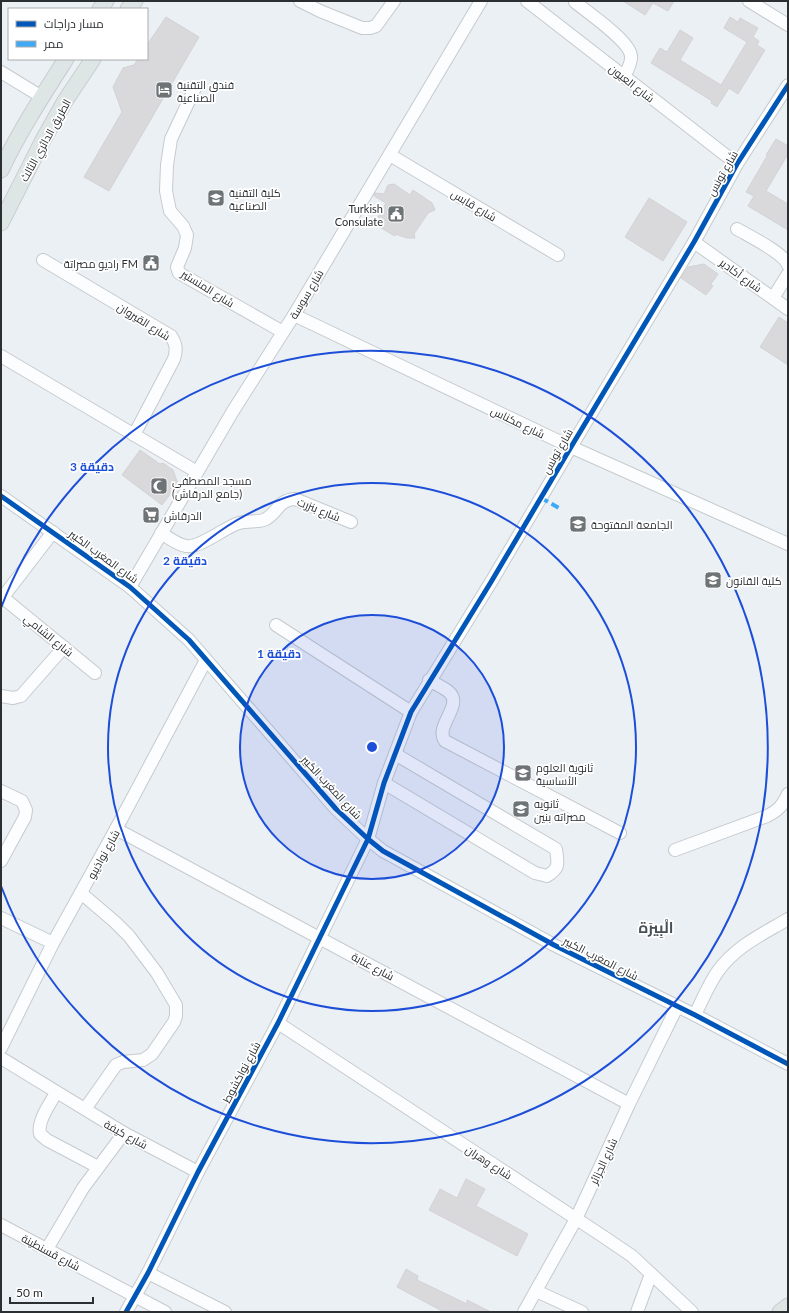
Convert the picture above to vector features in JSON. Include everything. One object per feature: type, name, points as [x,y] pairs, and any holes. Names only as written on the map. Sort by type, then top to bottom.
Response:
[{"type":"main road","points":[[1,170],[4,154],[65,60]]},
{"type":"main road","name":"الطريق الدائري الثالث","points":[[1,223],[42,140],[65,101],[92,60]]},
{"type":"main road","points":[[780,1312],[788,1306]]},
{"type":"street","points":[[300,1],[362,28],[370,28],[376,26],[394,1]]},
{"type":"street","name":"شارع سوسة","points":[[130,587],[233,411],[294,315],[481,1]]},
{"type":"street","name":"شارع العيون","points":[[527,1],[539,5],[624,77],[737,164]]},
{"type":"street","points":[[749,1],[788,25]]},
{"type":"street","points":[[574,2],[620,38],[628,47],[632,58],[624,77]]},
{"type":"street","points":[[1,72],[42,97]]},
{"type":"street","name":"شارع تونس","points":[[368,839],[384,782],[411,712],[429,680],[491,582],[694,242],[737,164],[788,85]]},
{"type":"street","name":"شارع المنستير","points":[[195,88],[171,139],[167,165],[166,191],[170,211],[183,226],[187,235],[185,248],[177,267],[179,273],[283,332]]},
{"type":"street","name":"شارع قابس","points":[[390,155],[558,255]]},
{"type":"street","points":[[737,229],[778,253],[786,260],[788,265]]},
{"type":"street","name":"شارع أكادير","points":[[694,242],[788,308]]},
{"type":"street","name":"شارع القيروان","points":[[43,260],[171,336],[176,344],[174,359],[134,435]]},
{"type":"street","points":[[773,298],[788,274]]},
{"type":"street","name":"شارع مكناس","points":[[294,315],[571,447],[788,544]]},
{"type":"street","points":[[1,356],[197,472]]},
{"type":"street","name":"شارع المغرب الكبير","points":[[1,496],[130,587],[189,640],[336,809],[383,851],[554,945],[695,1015],[788,1064]]},
{"type":"street","name":"شارع بنزرت","points":[[161,534],[185,546],[195,546],[237,524],[246,521],[264,520],[272,516],[280,504],[287,499],[295,499],[351,522]]},
{"type":"street","name":"شارع الشامي","points":[[53,532],[2,597],[95,673]]},
{"type":"street","points":[[276,624],[411,712]]},
{"type":"street","points":[[1,696],[13,698],[21,696],[64,647]]},
{"type":"street","name":"شارع نواذيبو","points":[[1,1048],[53,943],[116,829],[206,660]]},
{"type":"street","points":[[429,680],[450,692],[452,697],[453,704],[442,732],[442,736],[445,741],[620,833]]},
{"type":"street","points":[[384,782],[535,873],[546,876],[555,871],[558,863],[556,849],[395,754]]},
{"type":"street","points":[[1,790],[22,801],[26,810],[25,817],[1,861]]},
{"type":"street","points":[[675,850],[767,816],[777,811],[788,794]]},
{"type":"street","name":"شارع عنابة","points":[[116,829],[629,1104]]},
{"type":"street","name":"شارع نواكشوط","points":[[126,1312],[148,1273],[198,1172],[278,1023],[368,839]]},
{"type":"street","points":[[81,893],[115,922],[144,955],[171,996],[177,1009],[174,1022],[152,1054],[143,1060],[123,1062],[116,1065],[85,1110]]},
{"type":"street","points":[[1,918],[53,943]]},
{"type":"street","points":[[695,1015],[718,970],[731,956],[743,945],[788,919]]},
{"type":"street","name":"شارع الجزائر","points":[[524,1312],[576,1219],[629,1104],[677,1007]]},
{"type":"street","name":"شارع وهران","points":[[278,1023],[632,1256],[692,1312]]},
{"type":"street","name":"شارع كيفة","points":[[1,1058],[56,1093],[124,1133],[198,1172]]},
{"type":"street","points":[[56,1093],[42,1120],[40,1134],[47,1140],[98,1167]]},
{"type":"street","points":[[47,1249],[74,1202],[124,1133]]},
{"type":"street","name":"شارع قسنطينة","points":[[1,1225],[165,1312]]},
{"type":"street","points":[[148,1273],[225,1312]]},
{"type":"street","points":[[637,1312],[652,1274]]},
{"type":"street","points":[[536,1291],[582,1312]]},
{"type":"building","points":[[623,1],[674,1],[668,11],[653,3],[645,15]]},
{"type":"building","points":[[166,17],[199,37],[109,191],[84,177],[122,112],[113,87],[123,68],[134,65],[137,60],[148,60],[148,44]]},
{"type":"building","points":[[730,17],[738,22],[740,18],[758,28],[753,37],[759,41],[757,45],[765,50],[738,94],[729,88],[717,107],[711,103],[712,101],[651,63],[660,48],[667,52],[680,30],[693,38],[680,60],[721,85],[747,42],[724,28]]},
{"type":"building","points":[[776,139],[788,146],[788,154],[766,191],[788,204],[788,230],[748,206],[754,196],[746,192]]},
{"type":"building","name":"Turkish Consulate","points":[[394,184],[410,195],[413,190],[432,203],[435,210],[428,213],[414,234],[415,238],[407,238],[395,234],[395,236],[376,225],[380,218],[378,217],[386,203],[374,196],[375,193],[384,194],[388,185]]},
{"type":"building","points":[[649,198],[687,222],[663,261],[625,237]]},
{"type":"building","points":[[704,264],[718,274],[711,284],[713,286],[706,295],[681,278],[688,267]]},
{"type":"building","points":[[779,317],[788,323],[788,365],[760,347]]},
{"type":"building","points":[[140,450],[160,464],[163,463],[173,470],[178,484],[162,505],[122,475]]},
{"type":"building","points":[[466,1179],[485,1189],[476,1206],[528,1234],[517,1256],[429,1210],[440,1189],[457,1198]]},
{"type":"building","points":[[406,1269],[418,1276],[417,1280],[467,1304],[467,1300],[491,1312],[444,1312],[397,1287]]},
{"type":"marked path","points":[[541,498],[561,509]]},
{"type":"cycle path","points":[[126,1312],[148,1273],[198,1172],[278,1023],[368,839],[384,783],[411,712],[491,582],[694,242],[737,164],[788,85]]},
{"type":"cycle path","points":[[1,496],[130,587],[189,640],[336,809],[383,851],[554,945],[695,1015],[788,1064]]},
{"type":"place","name":"فندق التقنية الصناعية","points":[[164,90]]},
{"type":"place","name":"كلية التقنية الصناعية","points":[[216,198]]},
{"type":"place","name":"Turkish Consulate","points":[[396,214]]},
{"type":"place","name":"راديو مصراتة FM","points":[[151,263]]},
{"type":"place","name":"مسجد المصطفى (جامع الدرقاش)","points":[[159,486]]},
{"type":"place","name":"الدرقاش","points":[[151,515]]},
{"type":"place","name":"الجامعة المفتوحة","points":[[578,524]]},
{"type":"place","name":"كلية القانون","points":[[713,580]]},
{"type":"place","name":"ثانوية العلوم الأساسية","points":[[523,773]]},
{"type":"place","name":"ثانويه مصراته بنين","points":[[521,809]]},
{"type":"district","name":"الْبِيرَة","points":[[656,927]]}]
